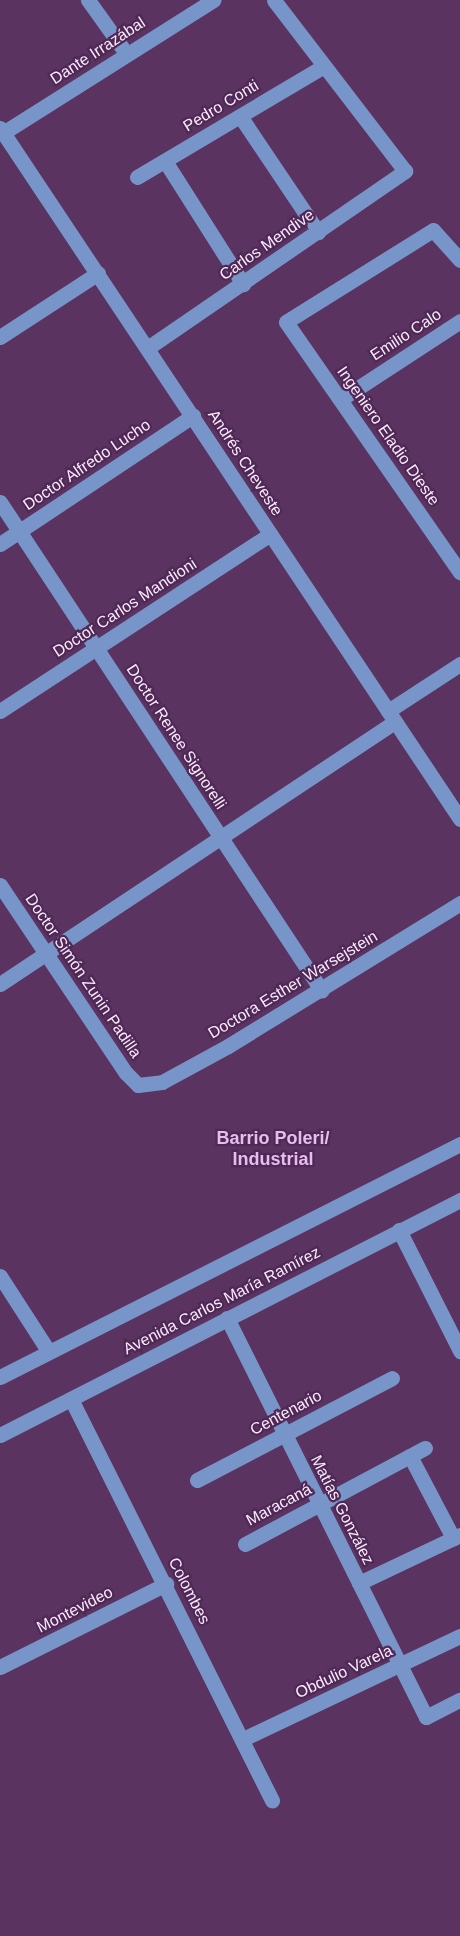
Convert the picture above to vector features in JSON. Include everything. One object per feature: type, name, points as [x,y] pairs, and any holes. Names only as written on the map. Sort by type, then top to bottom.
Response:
[{"type":"street","points":[[87,0],[126,53]]},
{"type":"street","name":"Dante Irrazábal","points":[[2,130],[213,0]]},
{"type":"street","points":[[274,0],[324,66]]},
{"type":"street","name":"Pedro Conti","points":[[137,177],[324,66]]},
{"type":"street","name":"Carlos Mendive","points":[[149,347],[405,171],[324,66]]},
{"type":"street","points":[[240,116],[318,232]]},
{"type":"street","name":"Andrés Cheveste","points":[[2,130],[149,347],[270,534],[460,819]]},
{"type":"street","points":[[165,161],[243,284]]},
{"type":"street","name":"Ingeniero Eladio Dieste","points":[[460,260],[433,230],[286,322],[460,572]]},
{"type":"street","points":[[0,337],[98,273]]},
{"type":"street","name":"Emilio Calo","points":[[341,399],[460,321]]},
{"type":"street","name":"Doctor Alfredo Lucho","points":[[0,544],[194,416]]},
{"type":"street","name":"Doctor Renee Signorelli","points":[[0,502],[322,991]]},
{"type":"street","name":"Doctor Carlos Mandioni","points":[[0,711],[270,534]]},
{"type":"street","points":[[0,984],[221,838],[392,717],[460,663]]},
{"type":"street","name":"Doctor Simón Zunin Padilla","points":[[0,885],[126,1073],[138,1085]]},
{"type":"street","name":"Doctora Esther Warsejstein","points":[[138,1085],[162,1082],[322,991],[460,903]]},
{"type":"street","name":"Avenida Carlos María Ramírez","points":[[0,1377],[460,1144]]},
{"type":"street","name":"Avenida Carlos María Ramírez","points":[[0,1435],[460,1200]]},
{"type":"street","points":[[399,1230],[460,1350]]},
{"type":"street","points":[[0,1276],[49,1352]]},
{"type":"street","name":"Matías González","points":[[227,1318],[426,1717],[460,1700]]},
{"type":"street","name":"Centenario","points":[[197,1480],[392,1378]]},
{"type":"street","name":"Colombes","points":[[71,1399],[166,1584],[272,1801]]},
{"type":"street","name":"Maracaná","points":[[245,1544],[425,1448]]},
{"type":"street","points":[[359,1583],[456,1536],[410,1456]]},
{"type":"street","name":"Montevideo","points":[[0,1667],[166,1584]]},
{"type":"street","name":"Obdulio Varela","points":[[243,1739],[460,1636]]},
{"type":"district","name":"Barrio Poleri/ Industrial","points":[[273,1149]]}]
